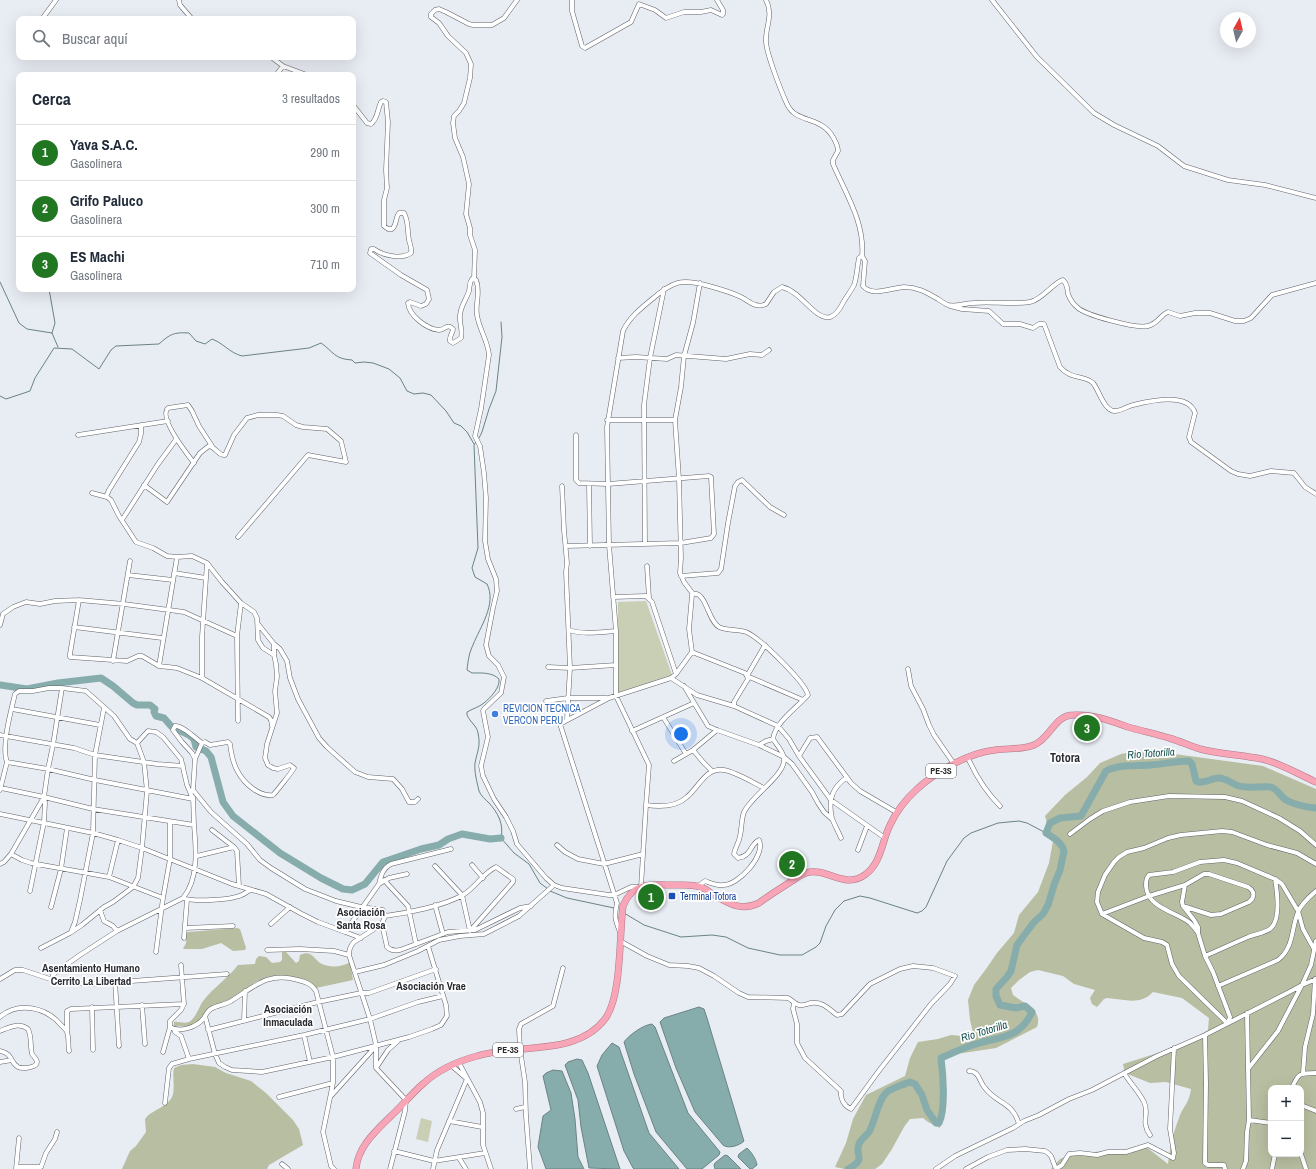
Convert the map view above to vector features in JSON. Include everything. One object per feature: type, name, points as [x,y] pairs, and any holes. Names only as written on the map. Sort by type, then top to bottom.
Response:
[{"type":"highway","name":"PE-3S","points":[[356,1169],[358,1156],[364,1145],[373,1134],[403,1109],[406,1100],[429,1079],[458,1063],[478,1055],[545,1047],[578,1039],[590,1033],[600,1025],[610,1010],[614,994],[623,906],[626,898],[641,886],[653,884],[688,884],[698,886],[735,906],[744,907],[759,903],[806,872],[819,872],[849,881],[855,880],[867,873],[873,867],[878,859],[884,838],[896,812],[921,786],[938,773],[968,758],[994,750],[1035,745],[1042,740],[1054,725],[1068,715],[1089,715],[1199,748],[1269,761],[1316,782]]},
{"type":"street","points":[[44,16],[56,0]]},
{"type":"street","points":[[176,0],[180,2],[190,16]]},
{"type":"street","points":[[517,0],[504,18],[492,25],[473,26],[439,9],[435,10],[431,16],[439,23],[448,36],[466,53],[472,64],[464,103],[454,116],[453,123],[455,138],[463,157],[469,184],[466,214],[470,228],[470,235],[475,250],[474,279],[477,282],[479,293],[477,314],[480,329],[489,350],[488,368],[476,438],[479,443],[486,498],[486,545],[488,559],[496,579],[497,591],[486,645],[489,656],[498,665],[504,677],[501,692],[484,709],[483,712],[488,737],[482,766],[483,776],[494,799],[509,824],[517,844],[546,878],[554,885],[562,888],[614,895],[631,887],[641,886],[650,768],[648,760],[632,731],[616,696],[616,631],[609,545],[607,420],[623,331],[628,321],[664,289],[679,282],[688,281],[730,292],[750,303],[758,305],[766,304],[778,289],[782,287],[787,288],[814,310],[829,318],[834,316],[841,308],[854,285],[859,258],[862,256]]},
{"type":"street","points":[[572,0],[572,11],[582,46],[585,48],[631,22],[634,18],[638,4],[655,10],[666,18],[684,12],[701,12],[711,10],[723,15],[723,10],[717,0]]},
{"type":"street","points":[[762,0],[767,1],[770,14],[766,42],[787,106],[794,114],[801,118],[817,122],[826,128],[838,145],[838,151],[833,160],[833,164],[858,218],[862,238],[862,256],[865,261],[863,286],[867,290],[874,292],[891,288],[905,287],[920,289],[950,306],[962,309],[990,311],[1003,324],[1020,324],[1033,328],[1039,324],[1044,324],[1060,367],[1064,372],[1071,376],[1092,382],[1110,409],[1115,411],[1134,405],[1170,399],[1185,402],[1191,406],[1195,413],[1189,437],[1191,442],[1231,471],[1250,476],[1271,471],[1294,473],[1305,487],[1316,494]]},
{"type":"street","points":[[992,0],[1037,58],[1094,113],[1114,125],[1158,146],[1184,166],[1228,180],[1265,185],[1316,198]]},
{"type":"street","points":[[275,60],[283,66],[299,72]]},
{"type":"street","points":[[278,72],[283,66]]},
{"type":"street","points":[[356,109],[367,122],[371,124],[377,116],[381,102],[386,102],[388,122],[386,170],[388,188],[384,200],[384,226],[388,229],[392,229],[395,225],[397,215],[401,212],[404,213],[407,221],[409,241],[412,250],[411,253],[405,256],[382,254],[374,249],[372,249],[370,253],[401,275],[427,290],[429,299],[426,304],[421,306],[410,302],[408,303],[408,307],[419,321],[430,328],[439,330],[447,326],[451,327],[453,332],[450,341],[453,343],[461,338],[462,334],[459,323],[460,311],[469,291],[470,282],[474,279]]},
{"type":"street","points":[[950,306],[989,301],[1016,304],[1033,301],[1063,280],[1067,285],[1072,301],[1079,310],[1129,325],[1152,325],[1158,322],[1164,313],[1168,312],[1180,316],[1195,313],[1210,313],[1240,322],[1251,318],[1272,295],[1316,284]]},
{"type":"street","points":[[700,283],[693,323],[684,356],[681,387],[674,420],[679,479],[681,576],[693,594],[689,629],[692,652],[676,674],[671,678],[609,698],[567,719],[560,724],[560,726],[617,903],[614,914],[620,938],[648,956],[669,965],[699,968],[748,997],[788,998],[794,1002],[796,1004],[800,1006],[819,1003],[837,1015],[840,1015],[870,984],[900,969],[913,966],[932,968],[955,976],[950,984],[931,1004],[851,1109],[843,1102],[841,1091],[805,1058],[797,1043],[797,1024],[793,1009],[794,1002]]},
{"type":"street","points":[[645,544],[644,405],[650,358],[664,289]]},
{"type":"street","points":[[618,358],[667,359],[676,356],[684,356],[726,359],[750,354],[762,355],[770,350]]},
{"type":"street","points":[[194,463],[176,438],[165,412],[168,408],[188,405],[212,446],[220,454],[225,455],[241,424],[247,418],[258,415],[283,416],[296,425],[326,430],[341,441],[346,462],[310,454],[306,456],[238,537]]},
{"type":"street","points":[[607,420],[674,420]]},
{"type":"street","points":[[78,435],[168,421]]},
{"type":"street","points":[[106,497],[139,442],[141,425]]},
{"type":"street","points":[[566,546],[680,543],[711,538],[714,534],[711,477],[608,484],[579,483],[576,480],[576,435]]},
{"type":"street","points":[[122,520],[176,438]]},
{"type":"street","points":[[144,485],[167,502],[200,453],[207,447],[212,446]]},
{"type":"street","points":[[681,576],[718,573],[721,569],[733,494],[735,486],[738,482],[742,480],[770,507],[784,514]]},
{"type":"street","points":[[588,484],[590,546]]},
{"type":"street","points":[[562,486],[566,546],[570,668],[567,719]]},
{"type":"street","points":[[92,493],[111,500],[136,542],[153,548],[167,556],[192,556],[207,563],[241,603],[254,612],[258,624],[257,636],[261,646],[274,655]]},
{"type":"street","points":[[159,666],[162,638],[177,557]]},
{"type":"street","points":[[113,661],[130,562]]},
{"type":"street","points":[[202,678],[207,563]]},
{"type":"street","points":[[647,566],[649,598],[652,602],[676,674]]},
{"type":"street","points":[[174,573],[206,578]]},
{"type":"street","points":[[128,575],[173,580]]},
{"type":"street","points":[[693,594],[697,593],[700,595],[714,623],[719,627],[747,632],[754,636],[796,676],[807,690],[808,695],[778,726],[773,739]]},
{"type":"street","points":[[613,597],[646,596],[649,598]]},
{"type":"street","points":[[0,625],[3,614],[13,607],[26,602],[40,604],[55,601],[79,600],[184,612],[237,636]]},
{"type":"street","points":[[79,600],[70,657],[127,661],[140,655],[159,666],[177,668],[202,678],[270,717],[272,728]]},
{"type":"street","points":[[238,721],[237,636],[241,603]]},
{"type":"street","points":[[258,624],[274,644],[280,649],[287,660],[290,678],[298,699],[319,738],[327,748],[355,772],[368,777],[393,779],[409,802],[415,802],[418,798]]},
{"type":"street","points":[[74,627],[162,638]]},
{"type":"street","points":[[569,630],[582,633],[616,631]]},
{"type":"street","points":[[195,760],[192,753],[177,736],[174,727],[179,726],[202,743],[205,742],[212,746],[228,742],[230,744],[236,769],[242,777],[259,793],[268,796],[273,795],[292,772],[294,768],[290,765],[278,770],[268,765],[265,758],[265,751],[277,713],[275,690],[277,677],[274,644]]},
{"type":"street","points":[[734,706],[734,702],[748,679],[748,676],[765,645]]},
{"type":"street","points":[[692,652],[745,673],[748,676],[803,700]]},
{"type":"street","points":[[548,667],[570,668],[616,665]]},
{"type":"street","points":[[908,669],[910,686],[923,709],[934,735],[954,764]]},
{"type":"street","points":[[671,678],[697,695],[734,706],[778,726],[789,739],[799,756],[831,800],[884,838]]},
{"type":"street","points":[[684,686],[708,726],[759,745],[784,757],[792,764],[824,812],[835,823],[841,838]]},
{"type":"street","points":[[30,892],[44,822],[44,797],[62,688]]},
{"type":"street","points":[[41,948],[70,934],[100,910],[133,887],[138,878],[142,848],[145,818],[147,791],[144,762],[137,743],[130,740],[114,716],[86,691],[62,688],[17,692],[6,736],[5,758],[7,762],[0,789],[44,797],[93,809],[145,818],[170,822],[194,825]]},
{"type":"street","points":[[546,701],[568,698],[609,698]]},
{"type":"street","points":[[632,731],[694,704]]},
{"type":"street","points":[[70,934],[75,922],[93,833],[95,755],[104,708]]},
{"type":"street","points":[[12,709],[100,725]]},
{"type":"street","points":[[663,717],[686,754]]},
{"type":"street","points":[[674,761],[693,750],[717,730]]},
{"type":"street","points":[[137,743],[148,731],[156,732],[163,737],[181,759],[187,785],[193,798]]},
{"type":"street","points":[[0,735],[74,748],[95,755],[183,766]]},
{"type":"street","points":[[799,756],[810,738],[817,737],[846,778],[860,791],[896,812]]},
{"type":"street","points":[[759,745],[773,739]]},
{"type":"street","points":[[698,886],[705,881],[724,886],[730,884],[738,880],[752,866],[759,850],[759,840],[743,857],[738,858],[735,856],[735,848],[740,836],[744,811],[779,773],[783,766],[784,757],[773,739]]},
{"type":"street","points":[[184,938],[185,899],[188,893],[197,856],[193,798],[195,760],[202,743]]},
{"type":"street","points":[[693,750],[702,762],[712,771]]},
{"type":"street","points":[[968,758],[989,795],[1000,806]]},
{"type":"street","points":[[7,762],[48,769],[147,791],[193,798]]},
{"type":"street","points":[[646,805],[667,806],[675,804],[686,798],[708,773],[712,771],[728,771],[764,788]]},
{"type":"street","points":[[832,819],[831,800],[835,788],[846,778]]},
{"type":"street","points":[[193,790],[211,812],[247,844],[260,860],[271,868],[306,889],[336,901],[383,910],[385,916],[382,924],[387,947],[390,950],[400,950],[453,931],[475,930],[520,908],[531,906]]},
{"type":"street","points":[[1070,834],[1103,811],[1130,802],[1169,796],[1225,797],[1242,801],[1279,818],[1300,831],[1316,845]]},
{"type":"street","points":[[0,864],[4,862],[11,854],[44,797]]},
{"type":"street","points":[[0,814],[93,833],[142,848],[239,886],[266,894],[318,922],[361,938]]},
{"type":"street","points":[[156,952],[160,909],[170,859],[170,822]]},
{"type":"street","points":[[858,850],[867,826]]},
{"type":"street","points":[[52,907],[61,869],[67,828]]},
{"type":"street","points":[[212,830],[234,847],[238,855],[239,886]]},
{"type":"street","points":[[1228,1023],[1179,976],[1172,964],[1167,945],[1162,942],[1144,938],[1102,914],[1097,898],[1106,875],[1114,862],[1127,852],[1144,848],[1168,838],[1181,835],[1222,831],[1232,832],[1267,845],[1298,853],[1316,864]]},
{"type":"street","points":[[109,878],[118,840]]},
{"type":"street","points":[[557,845],[573,857],[604,864],[643,854]]},
{"type":"street","points":[[197,856],[234,847]]},
{"type":"street","points":[[379,884],[383,870],[386,866],[451,849]]},
{"type":"street","points":[[11,854],[22,860],[36,864],[109,878],[162,898]]},
{"type":"street","points":[[1198,933],[1191,924],[1156,904],[1149,896],[1146,889],[1146,879],[1148,875],[1173,872],[1200,862],[1224,860],[1237,863],[1275,879],[1282,884],[1298,911],[1303,929],[1314,950]]},
{"type":"street","points":[[472,865],[482,878]]},
{"type":"street","points":[[435,866],[462,895],[470,931]]},
{"type":"street","points":[[385,916],[435,905],[462,895],[472,889],[495,867],[514,880],[470,931]]},
{"type":"street","points":[[345,932],[361,907],[379,884],[384,880],[407,874]]},
{"type":"street","points":[[1102,914],[1184,884],[1204,874],[1213,874],[1236,884],[1248,887],[1252,890],[1254,897],[1249,902],[1221,914],[1211,915],[1183,906]]},
{"type":"street","points":[[1205,956],[1272,928],[1275,922],[1277,909],[1275,879]]},
{"type":"street","points":[[384,880],[408,906],[408,912],[416,944]]},
{"type":"street","points":[[1184,884],[1183,906],[1198,927],[1198,933],[1205,956],[1230,1017],[1228,1023]]},
{"type":"street","points":[[355,972],[384,965],[418,951],[439,940],[484,934],[512,920],[531,906],[554,885]]},
{"type":"street","points":[[54,980],[52,978],[56,972],[80,955],[117,931],[160,909],[185,899],[230,898],[240,896],[250,890]]},
{"type":"street","points":[[1218,986],[1283,956],[1290,944],[1298,911],[1304,902],[1316,891]]},
{"type":"street","points":[[435,905],[443,934]]},
{"type":"street","points":[[271,924],[290,907]]},
{"type":"street","points":[[100,910],[104,921],[113,926],[117,931]]},
{"type":"street","points":[[382,924],[350,946],[349,955],[370,1019],[376,1045],[376,1068],[406,1100]]},
{"type":"street","points":[[185,928],[233,926]]},
{"type":"street","points":[[1248,1070],[1278,1031],[1311,965],[1316,941]]},
{"type":"street","points":[[205,1016],[214,1054],[219,1062],[224,1067],[240,1071],[262,1072],[333,1057],[400,1040],[432,1029],[444,1022],[447,1016],[448,1010],[428,946]]},
{"type":"street","points":[[267,950],[300,949],[334,951],[349,955]]},
{"type":"street","points":[[181,965],[184,1004],[181,1010],[170,1021],[172,1028],[181,1036],[189,1059]]},
{"type":"street","points":[[530,1169],[525,1107],[525,1082],[520,1049],[519,1026],[528,1019],[553,1006],[563,968]]},
{"type":"street","points":[[0,979],[18,969],[57,982],[91,984],[115,981],[227,974]]},
{"type":"street","points":[[208,1030],[318,1002],[361,993],[369,993],[436,969]]},
{"type":"street","points":[[172,1028],[189,1028],[194,1026],[200,1022],[210,1008],[229,1002],[267,979],[286,977],[305,982],[313,986],[316,990],[333,1057],[332,1083],[323,1132],[331,1168]]},
{"type":"street","points":[[936,1169],[955,1156],[1019,1124],[1024,1120],[1039,1115],[1069,1098],[1092,1090],[1112,1078],[1174,1048],[1205,1035],[1316,979],[1314,1016],[1305,1047],[1303,1073]]},
{"type":"street","points":[[115,981],[119,1046]]},
{"type":"street","points":[[244,1021],[245,991]]},
{"type":"street","points":[[165,1103],[170,1066],[189,1059],[304,1035],[370,1019],[418,1002],[444,996]]},
{"type":"street","points":[[69,1051],[67,1014],[69,1009],[184,1004]]},
{"type":"street","points":[[142,1005],[145,1044]]},
{"type":"street","points":[[92,1008],[93,1050]]},
{"type":"street","points":[[0,1018],[6,1012],[13,1009],[34,1009],[49,1014],[67,1031]]},
{"type":"street","points":[[1243,1169],[1246,1161],[1249,1120],[1247,1013]]},
{"type":"street","points":[[0,1031],[15,1025],[24,1026],[28,1029],[30,1031],[32,1052],[36,1060],[36,1064],[22,1068],[17,1066],[10,1055],[0,1051]]},
{"type":"street","points":[[163,1052],[172,1028]]},
{"type":"street","points":[[304,1035],[310,1062]]},
{"type":"street","points":[[1205,1035],[1205,1163],[1208,1165],[1224,1165],[1226,1169]]},
{"type":"street","points":[[376,1068],[388,1050],[400,1040]]},
{"type":"street","points":[[330,1097],[376,1045]]},
{"type":"street","points":[[966,1169],[988,1157],[1007,1150],[1025,1149],[1045,1151],[1051,1156],[1056,1169],[1062,1166],[1069,1154],[1126,1152],[1144,1145],[1148,1145],[1173,1158],[1174,1152],[1170,1129],[1174,1048]]},
{"type":"street","points":[[0,1062],[12,1060]]},
{"type":"street","points":[[458,1063],[480,1102],[483,1113],[483,1145],[491,1169]]},
{"type":"street","points":[[452,1066],[466,1079]]},
{"type":"street","points":[[969,1071],[977,1074],[984,1088],[1011,1109],[1019,1124]]},
{"type":"street","points":[[1124,1073],[1144,1102],[1146,1110],[1145,1125],[1150,1135]]},
{"type":"street","points":[[1293,1085],[1298,1075],[1303,1073],[1316,1073]]},
{"type":"street","points":[[433,1169],[437,1150],[466,1079]]},
{"type":"street","points":[[280,1097],[332,1083]]},
{"type":"street","points":[[1304,1106],[1316,1111]]},
{"type":"street","points":[[516,1109],[525,1107]]},
{"type":"street","points":[[390,1169],[403,1109]]},
{"type":"street","points":[[1249,1120],[1268,1123]]},
{"type":"street","points":[[449,1121],[482,1126]]},
{"type":"street","points":[[19,1138],[16,1168],[41,1167],[46,1153],[55,1139],[57,1132]]},
{"type":"street","points":[[394,1151],[434,1162],[485,1153]]},
{"type":"street","points":[[1272,1169],[1274,1157]]},
{"type":"street","points":[[1302,1157],[1306,1169]]},
{"type":"street","points":[[459,1158],[466,1169]]},
{"type":"street","points":[[282,1164],[288,1169]]},
{"type":"shaded area","points":[[646,601],[672,675],[618,694],[618,602]]},
{"type":"shaded area","points":[[1145,750],[1263,766],[1316,789],[1316,1169],[1051,1169],[1060,1159],[1069,1155],[1103,1151],[1120,1153],[1133,1147],[1145,1146],[1168,1164],[1175,1129],[1189,1098],[1191,1089],[1166,1082],[1150,1083],[1125,1073],[1123,1064],[1186,1044],[1208,1030],[1209,1018],[1182,998],[1153,992],[1143,999],[1132,1001],[1107,998],[1104,999],[1097,1007],[1092,1004],[1090,998],[1095,990],[1074,984],[1063,976],[1038,970],[1030,972],[1011,988],[1013,995],[1035,1011],[1038,1021],[1037,1027],[996,1048],[950,1055],[943,1059],[942,1072],[946,1097],[940,1128],[923,1118],[910,1119],[882,1164],[875,1169],[845,1169],[835,1167],[846,1143],[853,1119],[866,1095],[905,1076],[910,1058],[918,1042],[938,1039],[951,1035],[974,1037],[970,1020],[968,1000],[974,985],[997,953],[1014,933],[1019,915],[1038,892],[1049,863],[1053,841],[1045,816],[1065,795],[1087,777],[1100,763],[1121,754]]},
{"type":"shaded area","points":[[240,929],[246,948],[245,950],[233,951],[221,943],[202,949],[183,949],[186,943],[186,933],[188,932]]},
{"type":"shaded area","points":[[282,952],[286,952],[296,963],[299,961],[300,955],[307,953],[322,964],[329,966],[340,966],[350,962],[353,980],[316,988],[289,976],[278,975],[268,977],[255,982],[234,1000],[209,1010],[199,1023],[192,1027],[174,1026],[174,1022],[189,1022],[203,1001],[238,965],[255,964],[256,959],[259,956],[266,957],[272,963],[280,962],[282,960]]},
{"type":"shaded area","points":[[699,1007],[704,1009],[744,1141],[734,1146],[728,1147],[723,1145],[695,1112],[676,1068],[660,1022],[664,1018]]},
{"type":"shaded area","points":[[652,1024],[655,1027],[688,1113],[720,1152],[719,1155],[702,1169],[687,1169],[656,1132],[634,1074],[624,1042],[636,1031]]},
{"type":"shaded area","points":[[612,1043],[619,1047],[649,1133],[679,1169],[633,1168],[624,1151],[597,1066],[602,1055]]},
{"type":"shaded area","points":[[577,1059],[582,1060],[588,1073],[620,1169],[589,1168],[581,1127],[578,1100],[565,1065],[568,1062]]},
{"type":"shaded area","points":[[193,1064],[215,1067],[226,1073],[251,1081],[266,1093],[293,1120],[299,1129],[303,1145],[269,1165],[267,1169],[122,1169],[130,1151],[136,1146],[146,1132],[145,1119],[165,1105],[171,1098],[174,1091],[174,1068],[181,1065]]},
{"type":"shaded area","points":[[553,1070],[562,1071],[571,1093],[578,1157],[584,1169],[546,1169],[538,1147],[543,1116],[551,1110],[543,1076]]},
{"type":"shaded area","points":[[421,1118],[432,1121],[428,1142],[416,1139]]},
{"type":"shaded area","points":[[747,1148],[754,1156],[757,1165],[752,1169],[750,1169],[738,1157],[739,1154]]},
{"type":"shaded area","points":[[725,1155],[728,1156],[741,1169],[715,1169],[715,1163]]},
{"type":"waterway","points":[[0,282],[19,323],[27,329],[52,333],[58,347]]},
{"type":"waterway","points":[[50,292],[55,323],[52,333]]},
{"type":"waterway","points":[[479,438],[496,391],[502,337],[501,322]]},
{"type":"waterway","points":[[0,396],[6,399],[30,391],[35,378],[54,348],[72,349],[99,369],[111,350],[116,346],[159,344],[169,336],[176,333],[189,333],[196,341],[205,344],[212,339],[234,353],[242,356],[309,348],[321,343],[338,357],[352,360],[355,363],[373,363],[389,369],[400,378],[407,391],[414,394],[423,393],[431,395],[446,411],[454,423],[461,426],[467,432],[474,444]]},
{"type":"waterway","points":[[476,442],[474,445],[478,548],[472,568],[475,577],[487,584],[490,592],[490,599],[489,607],[468,660],[467,670],[472,673],[490,674],[499,679],[499,682],[497,689],[489,698],[482,704],[467,712],[468,717],[475,726],[479,738],[475,773],[480,793],[500,819],[502,828],[501,838],[514,853],[529,864],[540,883],[548,889]]},
{"type":"waterway","points":[[0,685],[27,689],[58,683],[101,678],[133,703],[137,705],[150,705],[155,709],[154,712],[156,716],[164,718],[171,726],[189,735],[194,739],[196,747],[206,751],[211,757],[223,802],[233,816],[280,853],[321,878],[343,889],[352,890],[365,884],[383,862],[421,849],[439,845],[448,839],[462,834],[490,839],[501,838]]},
{"type":"waterway","name":"Rio Totorilla","points":[[848,1169],[859,1160],[859,1144],[869,1132],[881,1100],[887,1092],[910,1082],[915,1084],[922,1095],[927,1110],[936,1123],[939,1123],[943,1109],[941,1058],[966,1047],[1014,1033],[1027,1021],[1032,1012],[1025,1006],[1016,1008],[1000,1005],[996,996],[996,989],[1011,971],[1017,945],[1034,922],[1043,914],[1048,905],[1060,870],[1064,851],[1060,843],[1046,833],[1050,823],[1060,818],[1081,816],[1106,771],[1122,766],[1189,761],[1192,764],[1196,781],[1198,782],[1219,778],[1243,787],[1270,787],[1275,789],[1289,802],[1301,806],[1316,808]]},
{"type":"waterway","points":[[624,913],[644,925],[681,937],[712,935],[726,937],[748,948],[780,955],[802,955],[820,943],[826,926],[835,910],[844,901],[860,896],[917,913],[922,911],[926,907],[947,861],[964,838],[971,833],[998,823],[1019,821],[1027,823],[1046,833]]},
{"type":"waterway","points":[[550,891],[567,898],[614,908]]},
{"type":"place","name":"REVICION TECNICA VERCON PERU","points":[[495,714]]},
{"type":"place","name":"ES Machi","points":[[1087,728]]},
{"type":"place","name":"Grifo Paluco","points":[[792,864]]},
{"type":"place","name":"Terminal Totora","points":[[672,896]]},
{"type":"place","name":"Yava S.A.C.","points":[[651,897]]},
{"type":"district","name":"Totora","points":[[1065,758]]},
{"type":"district","name":"Asociación Santa Rosa","points":[[361,918]]},
{"type":"district","name":"Asentamiento Humano Cerrito La Libertad","points":[[91,974]]},
{"type":"district","name":"Asociación Vrae","points":[[431,986]]},
{"type":"district","name":"Asociación Inmaculada","points":[[288,1015]]}]
